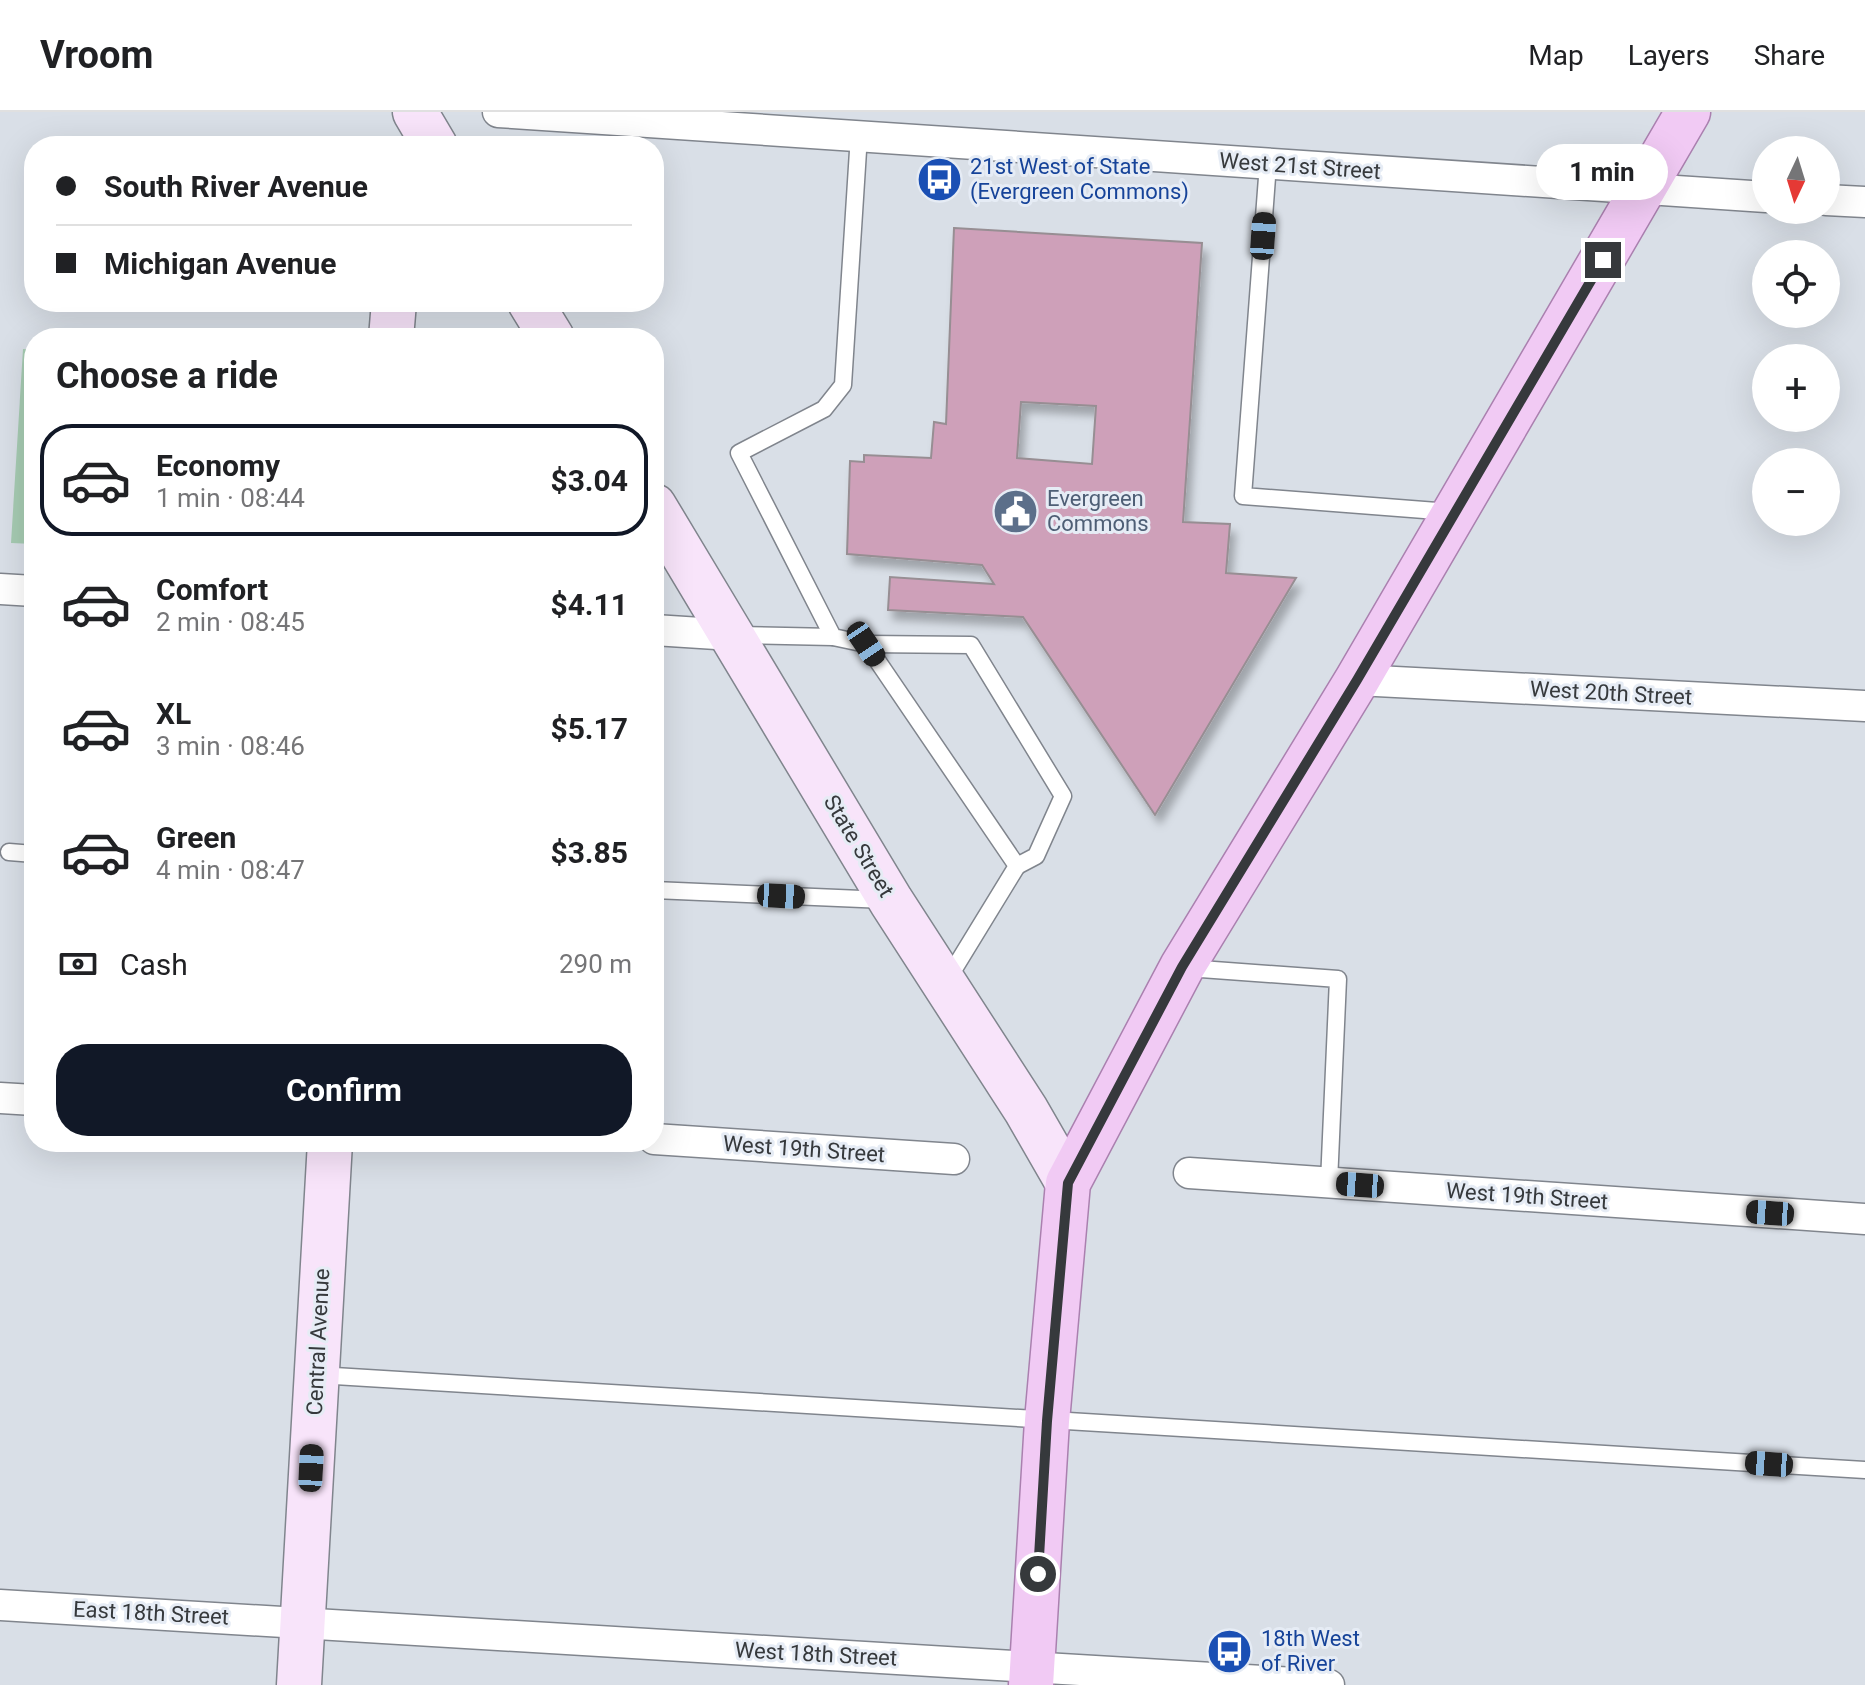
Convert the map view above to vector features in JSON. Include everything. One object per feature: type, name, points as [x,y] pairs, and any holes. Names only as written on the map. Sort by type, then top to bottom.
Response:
[{"type":"main road","points":[[407,136],[408,112]]},
{"type":"main road","points":[[415,112],[429,136]]},
{"type":"main road","points":[[1031,1676],[1047,1421],[1068,1183],[1182,967],[1357,680],[1688,112]]},
{"type":"main road","name":"State Street","points":[[664,523],[891,901],[1026,1110],[1068,1183]]},
{"type":"main road","name":"Central Avenue","points":[[299,1685],[329,1152]]},
{"type":"street","name":"West 21st Street","points":[[498,112],[1752,196]]},
{"type":"street","points":[[1840,201],[1865,202]]},
{"type":"street","points":[[0,589],[24,590]]},
{"type":"street","points":[[664,631],[732,635]]},
{"type":"street","name":"West 20th Street","points":[[1357,680],[1865,706]]},
{"type":"street","points":[[0,1098],[24,1099]]},
{"type":"street","name":"West 19th Street","points":[[664,1140],[954,1159]]},
{"type":"street","name":"West 19th Street","points":[[1189,1173],[1865,1219]]},
{"type":"street","name":"East 18th Street","points":[[0,1605],[302,1623]]},
{"type":"street","name":"West 18th Street","points":[[302,1623],[1031,1676],[1329,1685]]},
{"type":"lane","points":[[833,637],[739,453],[824,409],[843,385],[859,135]]},
{"type":"lane","points":[[1268,164],[1243,496],[1455,512]]},
{"type":"lane","points":[[732,635],[833,637],[866,644],[971,645],[1063,796],[1036,856],[1017,866],[945,985]]},
{"type":"lane","points":[[866,644],[1017,866]]},
{"type":"lane","points":[[9,852],[24,853]]},
{"type":"lane","points":[[664,890],[891,901]]},
{"type":"lane","points":[[1182,967],[1338,979],[1329,1182]]},
{"type":"lane","points":[[316,1375],[1865,1470]]},
{"type":"green space","points":[[23,349],[24,544],[11,543]]},
{"type":"building","name":"Evergreen Commons","points":[[954,228],[1202,243],[1183,522],[1230,524],[1226,573],[1296,578],[1155,815],[1023,617],[888,610],[890,577],[994,584],[982,565],[847,554],[850,461],[864,462],[864,455],[931,458],[934,422],[946,424]],"holes":[[[1021,402],[1096,406],[1092,464],[1017,458]]]},
{"type":"place","name":"21st West of State (Evergreen Commons)","points":[[939,179]]},
{"type":"place","name":"Evergreen Commons","points":[[1016,511]]},
{"type":"place","name":"18th West of River","points":[[1230,1651]]},
{"type":"route","points":[[1038,1574],[1047,1421],[1068,1183],[1182,967],[1357,680],[1603,260]]}]
